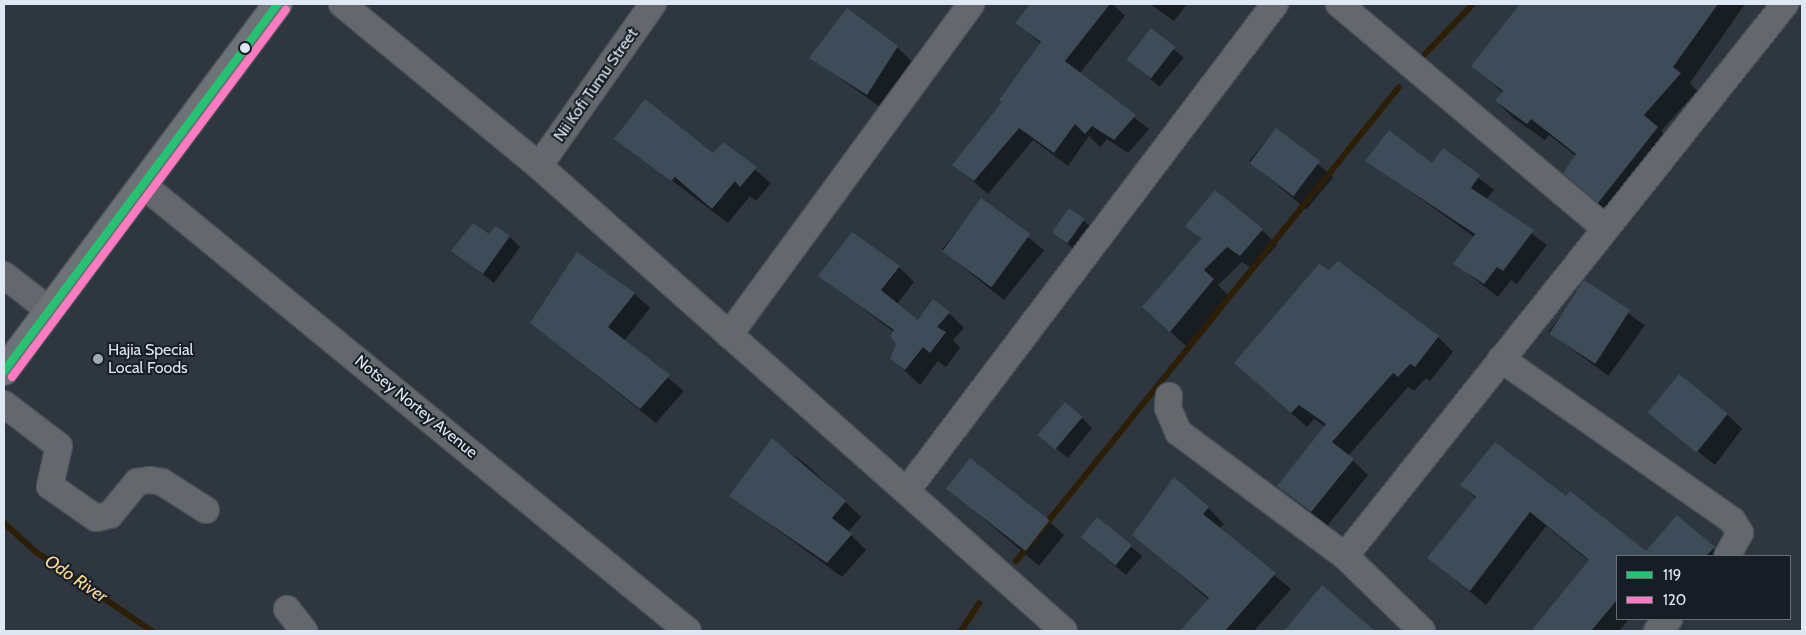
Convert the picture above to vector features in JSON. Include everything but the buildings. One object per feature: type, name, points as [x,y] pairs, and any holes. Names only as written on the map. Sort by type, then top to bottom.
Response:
[{"type":"main road","points":[[4,371],[278,4]]},
{"type":"street","points":[[342,4],[539,166],[729,335],[908,489],[1064,631]]},
{"type":"street","name":"Nii Kofi Tumu Street","points":[[539,166],[652,4]]},
{"type":"street","points":[[729,335],[971,4]]},
{"type":"street","points":[[908,489],[1275,4]]},
{"type":"street","points":[[1339,4],[1605,228]]},
{"type":"street","points":[[1345,556],[1785,4]]},
{"type":"street","name":"Notsey Nortey Avenue","points":[[143,185],[688,631]]},
{"type":"street","points":[[4,275],[50,310]]},
{"type":"street","points":[[1501,359],[1732,520],[1740,533],[1728,555]]},
{"type":"street","points":[[1169,396],[1168,408],[1178,432],[1345,556],[1422,631]]},
{"type":"street","points":[[4,404],[60,446],[50,486],[96,518],[110,515],[137,482],[150,480],[162,482],[206,510]]},
{"type":"street","points":[[287,609],[304,631]]},
{"type":"street","points":[[1657,631],[1668,620]]},
{"type":"waterway","points":[[1424,55],[1473,4]]},
{"type":"waterway","points":[[1016,561],[1399,87]]},
{"type":"waterway","name":"Odo River","points":[[4,523],[36,552],[152,631]]},
{"type":"waterway","points":[[961,631],[979,603]]},
{"type":"transit line","name":"119","points":[[4,371],[278,4]]},
{"type":"transit line","name":"120","points":[[12,377],[286,10]]},
{"type":"place","name":"Hajia Special Local Foods","points":[[98,359]]}]
